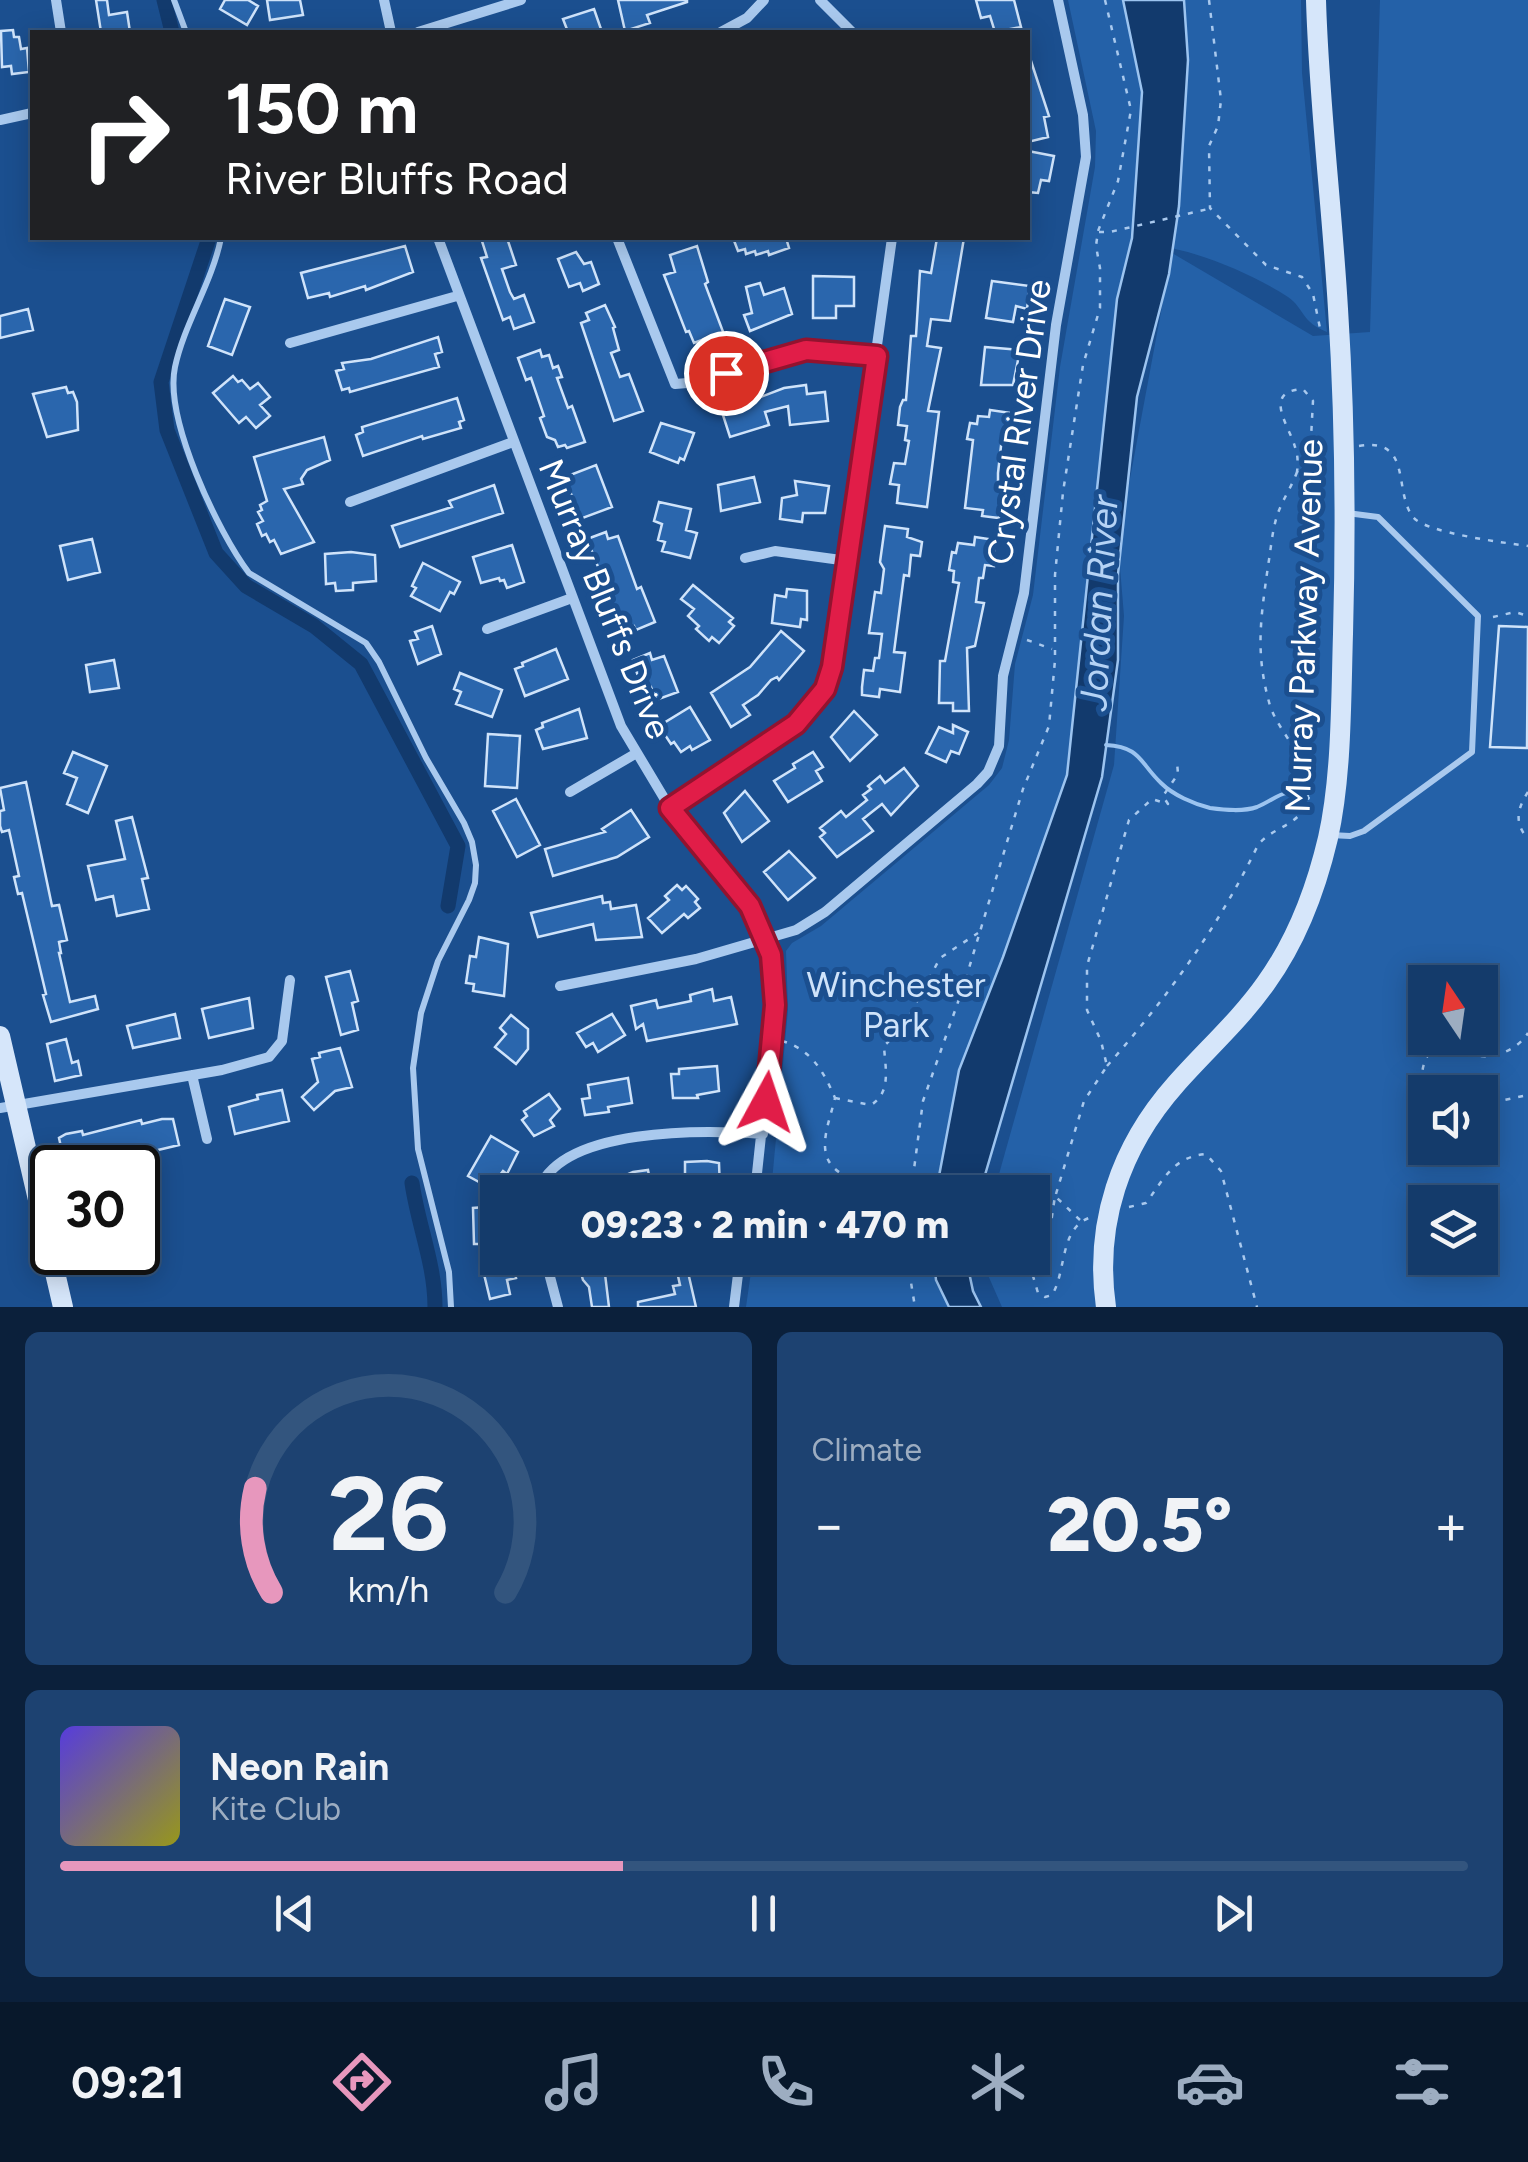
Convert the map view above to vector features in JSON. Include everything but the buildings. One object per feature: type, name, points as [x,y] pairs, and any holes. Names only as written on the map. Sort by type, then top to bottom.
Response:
[{"type":"street","points":[[56,0],[61,30]]},
{"type":"street","points":[[384,0],[391,30]]},
{"type":"street","points":[[424,30],[521,0]]},
{"type":"street","points":[[725,30],[747,18],[764,0]]},
{"type":"street","points":[[820,0],[850,30]]},
{"type":"street","name":"Crystal River Drive","points":[[560,986],[696,960],[796,930],[824,912],[978,784],[995,758],[1003,676],[1024,593],[1056,326],[1086,156],[1083,115],[1058,0]]},
{"type":"street","name":"Murray Parkway Avenue","points":[[1106,1307],[1102,1274],[1106,1213],[1121,1170],[1141,1130],[1175,1086],[1230,1030],[1289,947],[1311,896],[1329,836],[1341,698],[1346,514],[1338,306],[1318,89],[1316,0]]},
{"type":"street","points":[[0,120],[30,113]]},
{"type":"street","name":"Murray Bluffs Drive","points":[[439,240],[612,705],[635,754],[670,808],[750,906],[771,955],[775,986],[757,1175]]},
{"type":"street","points":[[618,240],[675,384],[700,382],[806,350],[877,356]]},
{"type":"street","points":[[670,808],[796,724],[825,689],[848,561],[892,240]]},
{"type":"street","points":[[290,343],[457,296]]},
{"type":"street","points":[[350,502],[512,442]]},
{"type":"street","points":[[744,558],[775,551],[848,561]]},
{"type":"street","points":[[487,629],[572,598]]},
{"type":"street","points":[[570,792],[635,754]]},
{"type":"street","points":[[8,1108],[253,1063],[278,1050],[290,980]]},
{"type":"street","points":[[0,1036],[8,1108],[58,1306]]},
{"type":"street","points":[[192,1075],[207,1139]]},
{"type":"street","points":[[548,1175],[578,1151],[672,1132],[763,1134]]},
{"type":"street","points":[[550,1275],[558,1307]]},
{"type":"street","points":[[734,1307],[738,1275]]},
{"type":"lane","points":[[174,0],[185,30]]},
{"type":"lane","points":[[220,240],[173,378],[176,408],[201,485],[249,572],[366,644],[384,671],[472,842],[476,882],[430,985],[421,1013],[413,1068],[418,1150],[449,1272],[451,1307]]},
{"type":"lane","points":[[1329,836],[1350,836],[1364,830],[1472,752],[1478,616],[1378,517],[1346,514]]},
{"type":"path","points":[[913,1175],[923,1101],[980,932],[1022,789],[1049,726],[1062,492],[1083,364],[1100,308],[1098,232],[1118,181],[1131,110],[1106,0]]},
{"type":"path","points":[[1209,0],[1222,100],[1218,126],[1209,146],[1210,208],[1266,265],[1302,278],[1312,294],[1320,332]]},
{"type":"path","points":[[1098,232],[1210,208]]},
{"type":"path","points":[[1298,472],[1296,449],[1280,412],[1284,397],[1295,389],[1302,389],[1313,400],[1311,438],[1320,454]]},
{"type":"path","points":[[1256,1307],[1221,1170],[1206,1154],[1173,1166],[1146,1204],[1080,1220],[1071,1233],[1058,1286],[1052,1295],[1038,1294],[1033,1276],[1050,1230],[1084,1101],[1214,929],[1258,844],[1296,820],[1308,798],[1303,760],[1270,704],[1259,642],[1259,615],[1278,515],[1298,472],[1320,454],[1368,444],[1394,455],[1411,516],[1419,523],[1474,538],[1528,546]]},
{"type":"path","points":[[1493,617],[1515,612],[1528,616]]},
{"type":"path","points":[[1012,633],[1055,650]]},
{"type":"path","points":[[1107,1066],[1088,1010],[1086,966],[1130,820],[1152,799],[1168,804],[1164,796],[1178,774],[1177,762]]},
{"type":"path","points":[[1528,792],[1517,818],[1528,839]]},
{"type":"path","points":[[835,1098],[872,1105],[881,1099],[886,1088],[884,1046],[904,1026],[940,958],[980,932]]},
{"type":"path","points":[[1498,1053],[1516,1047],[1528,1032]]},
{"type":"path","points":[[771,1038],[793,1044],[820,1067],[835,1098],[823,1147],[826,1159],[845,1175]]},
{"type":"path","points":[[1498,1101],[1528,1095]]},
{"type":"path","points":[[1056,1196],[1080,1220]]},
{"type":"path","points":[[910,1275],[915,1307]]},
{"type":"green space","name":"Winchester Park","points":[[1068,0],[1301,0],[1302,73],[1327,332],[1312,324],[1288,297],[1257,279],[1203,257],[1151,245],[1079,754],[962,1175],[773,1175],[788,1010],[786,951],[989,785],[1002,768],[1009,740],[1015,664],[1033,595],[1060,367],[1095,167],[1096,131]]},
{"type":"green space","points":[[1380,0],[1528,0],[1528,1307],[1002,1307],[988,1275],[1050,1275],[1050,1175],[999,1175],[1114,765],[1124,616],[1118,543],[1172,253],[1313,336],[1370,332]]},
{"type":"green space","points":[[751,1275],[955,1275],[963,1307],[746,1307]]},
{"type":"water","name":"Jordan River","points":[[1123,0],[1184,0],[1188,60],[1179,206],[1169,274],[1137,397],[1118,574],[1118,660],[1102,777],[985,1175],[939,1175],[959,1070],[1067,775],[1117,299],[1132,238],[1142,92]]},
{"type":"water","points":[[936,1275],[970,1275],[981,1307],[949,1307]]},
{"type":"waterway","points":[[164,0],[172,30]]},
{"type":"waterway","points":[[208,240],[161,382],[167,430],[216,553],[246,586],[314,626],[361,664],[458,846],[448,906]]},
{"type":"waterway","points":[[1106,745],[1133,752],[1171,791],[1210,808],[1252,809],[1286,793],[1308,798]]},
{"type":"waterway","points":[[412,1183],[435,1307]]},
{"type":"route","points":[[726,373],[806,350],[877,356],[832,667],[825,689],[796,724],[670,808],[750,906],[771,955],[775,1005],[766,1102]]}]
